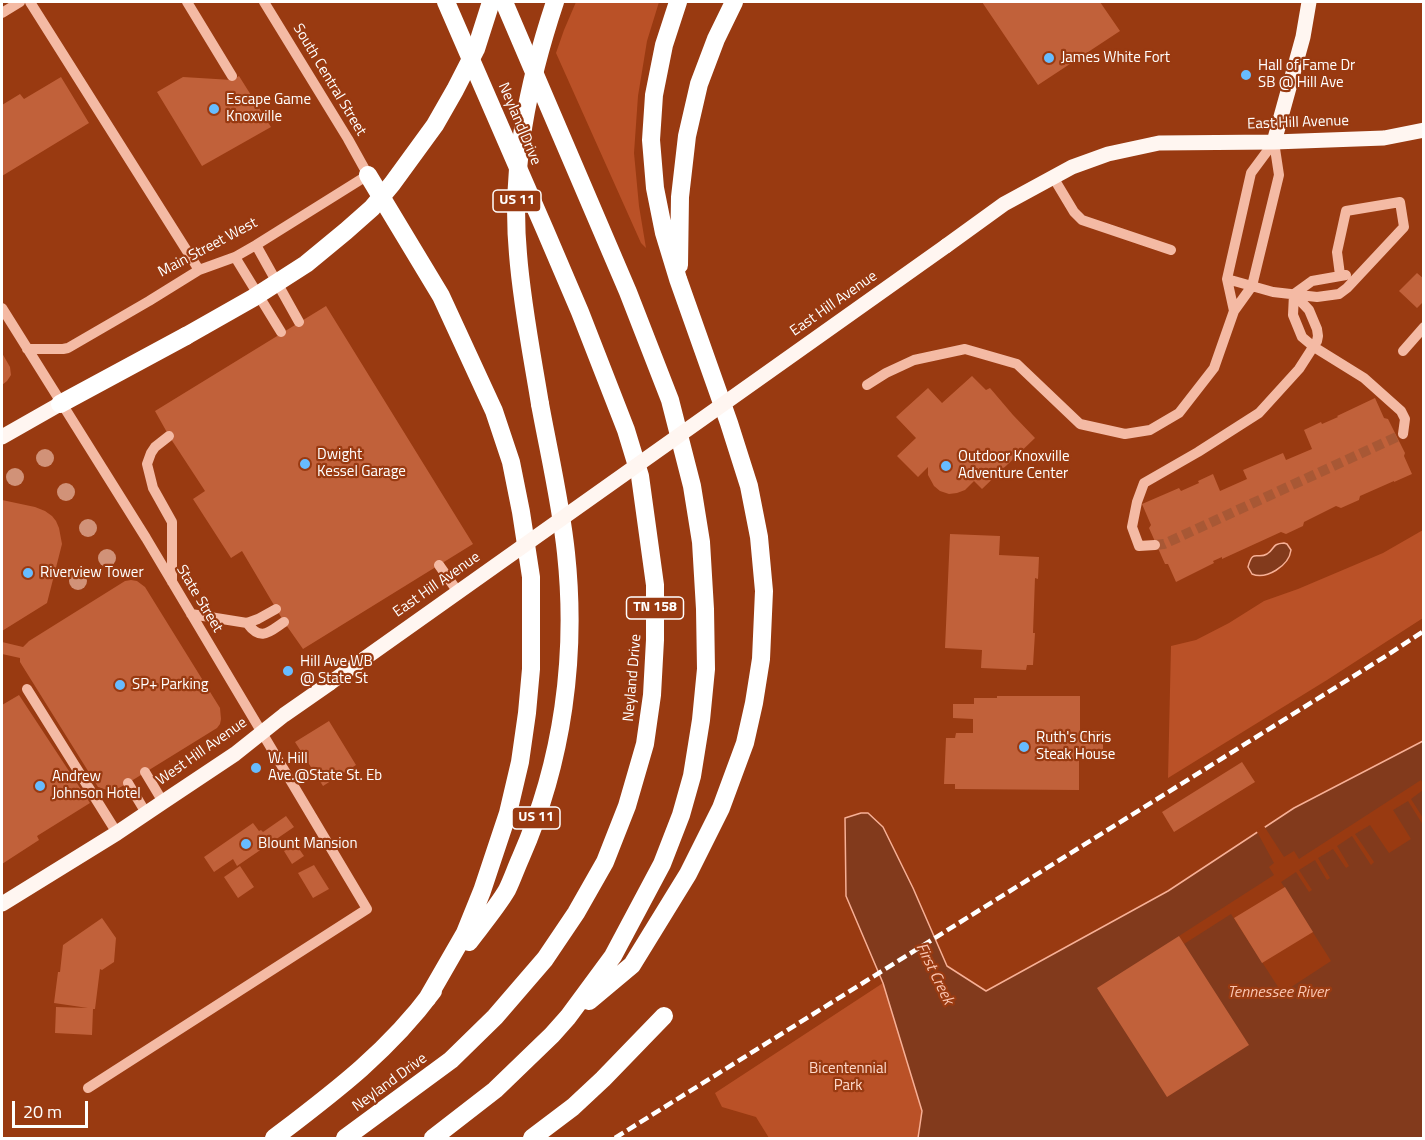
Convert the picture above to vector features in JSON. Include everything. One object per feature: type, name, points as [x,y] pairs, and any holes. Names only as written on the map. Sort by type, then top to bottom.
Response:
[{"type":"highway","name":"Neyland Drive","points":[[345,1138],[451,1060],[495,1017],[545,959],[576,913],[605,862],[624,815],[645,744],[652,695],[656,585],[639,476],[629,442],[580,312],[446,2]]},
{"type":"highway","points":[[60,404],[253,298],[306,264],[372,208],[415,154],[440,117],[476,49],[491,2]]},
{"type":"highway","name":"TN 158","points":[[504,2],[628,292],[670,400],[692,486],[701,542],[704,586],[706,669],[701,720],[692,776],[681,815],[662,864],[613,956],[568,1017]]},
{"type":"highway","name":"US 11","points":[[274,1138],[352,1077],[386,1046],[427,999],[506,891],[531,834],[546,790],[563,712],[569,660],[569,593],[566,551],[540,404],[517,253],[517,177],[528,96],[541,43],[555,2]]},
{"type":"highway","points":[[433,1138],[495,1090],[568,1017],[632,965],[688,874],[721,808],[745,743],[754,703],[761,659],[765,591],[759,537],[749,486],[678,279],[664,233],[655,188],[651,140],[654,95],[664,45],[678,2]]},
{"type":"highway","points":[[678,279],[680,197],[687,136],[699,84],[716,39],[734,2]]},
{"type":"highway","points":[[368,175],[441,296],[494,411],[511,462],[531,577],[531,658],[527,713],[520,762],[508,813],[482,891],[465,933],[427,999]]},
{"type":"highway","points":[[532,1138],[573,1107],[664,1016]]},
{"type":"main road","points":[[1274,142],[1303,37],[1309,2]]},
{"type":"main road","name":"East Hill Avenue","points":[[330,683],[1004,204],[1072,167],[1108,154],[1159,143],[1384,138],[1424,130]]},
{"type":"main road","points":[[2,437],[60,404]]},
{"type":"main road","name":"West Hill Avenue","points":[[2,904],[117,833],[235,754],[284,715],[330,683]]},
{"type":"street","points":[[2,13],[20,2]]},
{"type":"street","points":[[30,2],[199,270]]},
{"type":"street","points":[[187,2],[232,76]]},
{"type":"street","name":"South Central Street","points":[[264,2],[368,175]]},
{"type":"street","points":[[1234,311],[1227,279],[1251,173],[1274,142]]},
{"type":"street","points":[[867,385],[914,360],[964,349],[1017,364],[1080,424],[1125,434],[1149,430],[1179,413],[1214,368],[1234,311],[1252,286],[1279,175],[1274,142]]},
{"type":"street","name":"Main Street West","points":[[27,349],[68,348],[199,270],[235,257],[256,245],[368,175]]},
{"type":"street","points":[[1053,177],[1074,212],[1082,220],[1171,250]]},
{"type":"street","points":[[1227,279],[1273,292],[1317,297],[1339,294],[1404,227],[1400,202],[1346,211],[1337,252],[1340,275]]},
{"type":"street","points":[[256,245],[299,322]]},
{"type":"street","points":[[235,257],[281,332]]},
{"type":"street","points":[[1294,294],[1312,281],[1340,275],[1358,275]]},
{"type":"street","points":[[1294,294],[1293,315],[1302,337],[1364,378],[1401,411],[1405,419],[1403,434]]},
{"type":"street","points":[[1155,545],[1139,546],[1132,527],[1144,483],[1259,413],[1299,369],[1314,347],[1317,341],[1317,329],[1309,310],[1294,294]]},
{"type":"street","name":"State Street","points":[[2,308],[60,404],[140,528],[367,909],[88,1088]]},
{"type":"street","points":[[1403,351],[1424,327]]},
{"type":"street","points":[[169,436],[155,447],[147,464],[153,488],[172,522],[172,582]]},
{"type":"street","points":[[439,565],[458,592]]},
{"type":"street","points":[[191,614],[247,623],[258,620],[276,609]]},
{"type":"street","points":[[247,623],[259,634],[265,634],[285,622]]},
{"type":"street","points":[[27,689],[117,833]]},
{"type":"street","points":[[145,772],[163,802]]},
{"type":"street","points":[[128,783],[146,813]]},
{"type":"green space","points":[[576,2],[659,2],[647,41],[638,96],[634,153],[646,248],[641,243],[556,53]]},
{"type":"green space","points":[[1423,530],[1423,618],[1168,778],[1171,646],[1196,640],[1264,601],[1383,553]]},
{"type":"green space","name":"Bicentennial Park","points":[[883,983],[922,1111],[918,1138],[769,1138],[756,1117],[722,1107],[715,1093]]},
{"type":"water","points":[[1284,543],[1291,550],[1281,566],[1264,575],[1252,574],[1248,567],[1254,556],[1264,556],[1275,545]]},
{"type":"water","name":"Tennessee River","points":[[1423,741],[1423,1138],[918,1138],[922,1111],[883,983],[846,896],[845,818],[868,813],[883,827],[947,966],[986,991],[1168,891],[1294,808]]},
{"type":"pier","points":[[1421,780],[1423,790],[1411,799],[1423,818],[1423,825],[1408,801],[1393,810],[1411,839],[1389,853],[1370,825],[1355,834],[1374,862],[1371,865],[1352,836],[1337,846],[1349,866],[1346,868],[1333,849],[1318,858],[1330,878],[1327,880],[1315,860],[1299,870],[1312,890],[1309,892],[1296,872],[1281,882],[1331,961],[1282,993],[1231,914],[1184,944],[1179,936],[1274,875],[1269,867],[1274,863],[1256,830],[1264,826],[1284,857],[1294,851],[1299,859]]},
{"type":"building","name":"James White Fort","points":[[982,2],[1100,2],[1120,31],[1038,85]]},
{"type":"building","name":"Escape Game Knoxville","points":[[239,76],[271,127],[202,166],[157,92],[183,77],[232,80]]},
{"type":"building","points":[[61,77],[89,123],[2,176],[2,105],[20,94],[24,99]]},
{"type":"building","points":[[1417,273],[1424,279],[1424,301],[1417,308],[1399,291]]},
{"type":"building","name":"Dwight Kessel Garage","points":[[326,306],[473,544],[303,649],[284,622],[242,551],[231,558],[193,499],[205,491],[155,411]]},
{"type":"building","points":[[2,353],[10,367],[11,375],[2,385]]},
{"type":"building","points":[[972,376],[986,390],[990,388],[1035,438],[982,489],[974,481],[965,490],[949,494],[934,486],[928,475],[928,467],[918,477],[897,456],[916,438],[896,417],[928,388],[942,403]]},
{"type":"building","points":[[1375,398],[1405,453],[1404,456],[1412,474],[1360,496],[1359,500],[1341,508],[1336,506],[1286,534],[1281,532],[1213,561],[1214,563],[1176,582],[1149,528],[1151,525],[1142,504],[1179,488],[1181,491],[1213,474],[1220,491],[1247,479],[1243,470],[1283,453],[1286,460],[1312,449],[1304,430],[1338,417]]},
{"type":"building","name":"Riverview Tower","points":[[2,500],[35,507],[52,516],[59,528],[62,544],[47,603],[2,631]]},
{"type":"building","points":[[950,534],[1000,536],[999,555],[1039,557],[1038,579],[1035,578],[1033,665],[1027,665],[1026,670],[981,668],[982,650],[945,648]]},
{"type":"building","name":"SP+ Parking","points":[[131,580],[145,587],[220,708],[221,719],[217,728],[128,783],[110,791],[98,787],[20,662],[20,658],[2,654],[2,642],[23,647],[125,581]]},
{"type":"building","name":"Andrew Johnson Hotel","points":[[19,695],[90,803],[37,836],[39,840],[2,864],[2,705]]},
{"type":"building","name":"Ruth's Chris Steak House","points":[[997,696],[1080,696],[1080,731],[1103,731],[1103,757],[1079,757],[1079,790],[955,789],[955,784],[944,784],[946,738],[955,738],[956,733],[973,733],[973,719],[953,718],[953,704],[974,704],[974,698],[997,698]]},
{"type":"building","points":[[329,721],[356,765],[323,786],[295,742]]},
{"type":"building","points":[[1242,762],[1255,782],[1174,832],[1162,812]]},
{"type":"building","name":"Blount Mansion","points":[[286,816],[294,827],[237,866],[233,859],[214,872],[204,857],[253,823],[259,831],[263,832]]},
{"type":"building","points":[[295,843],[304,856],[292,864],[284,851]]},
{"type":"building","points":[[314,865],[329,889],[313,898],[298,873]]},
{"type":"building","points":[[240,866],[254,887],[238,898],[224,877]]},
{"type":"building","points":[[1285,887],[1313,932],[1262,963],[1234,918]]},
{"type":"building","points":[[102,918],[116,938],[114,962],[100,969],[95,1009],[93,1009],[92,1035],[55,1033],[56,1007],[88,1008],[54,1003],[63,945]]},
{"type":"building","points":[[1179,936],[1249,1045],[1167,1097],[1097,988]]},
{"type":"tunnel","points":[[1155,545],[1164,544],[1403,434]]},
{"type":"railway","points":[[615,1138],[1424,631]]},
{"type":"place","name":"James White Fort","points":[[1049,58]]},
{"type":"place","name":"Hall of Fame Dr SB @ Hill Ave","points":[[1246,75]]},
{"type":"place","name":"Escape Game Knoxville","points":[[214,109]]},
{"type":"place","name":"Dwight Kessel Garage","points":[[305,464]]},
{"type":"place","name":"Outdoor Knoxville Adventure Center","points":[[946,466]]},
{"type":"place","name":"Riverview Tower","points":[[28,573]]},
{"type":"place","name":"Hill Ave WB @ State St","points":[[288,671]]},
{"type":"place","name":"SP+ Parking","points":[[120,685]]},
{"type":"place","name":"Ruth's Chris Steak House","points":[[1024,747]]},
{"type":"place","name":"W. Hill Ave.@State St. Eb","points":[[256,768]]},
{"type":"place","name":"Andrew Johnson Hotel","points":[[40,786]]},
{"type":"place","name":"Blount Mansion","points":[[246,844]]},
{"type":"water label","name":"First Creek","points":[[934,974]]}]
